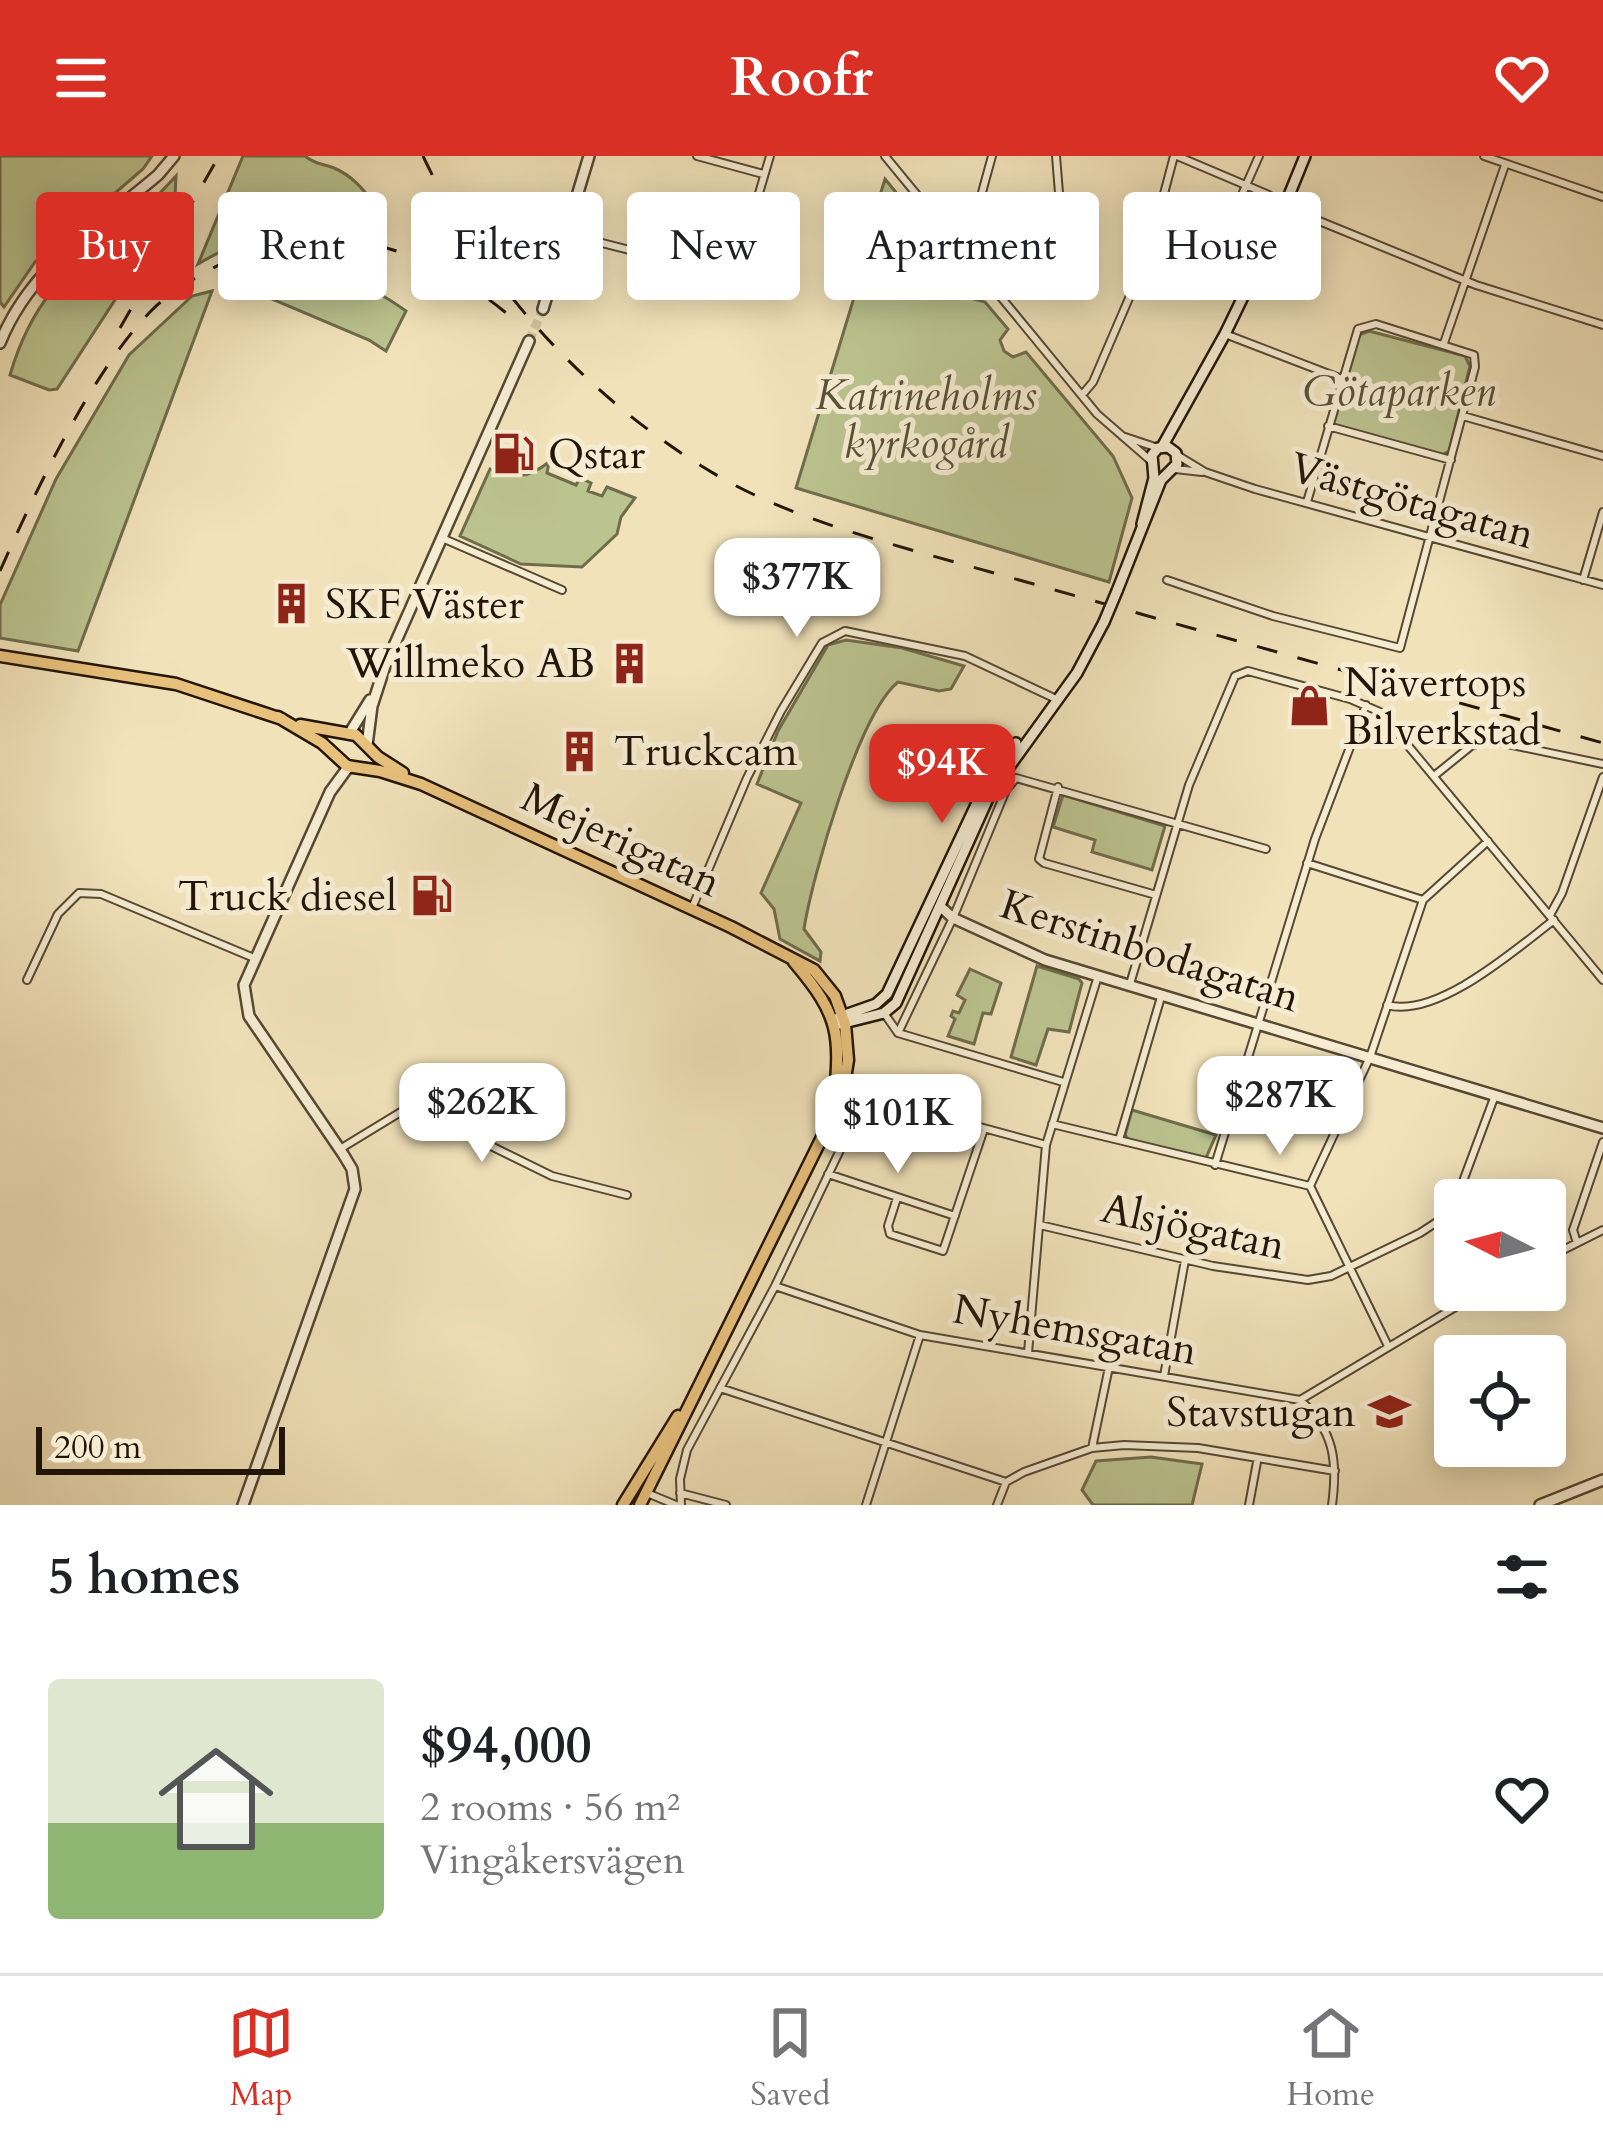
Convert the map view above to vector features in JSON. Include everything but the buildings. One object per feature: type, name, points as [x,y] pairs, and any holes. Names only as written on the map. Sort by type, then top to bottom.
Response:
[{"type":"main road","name":"Mejerigatan","points":[[0,656],[176,684],[347,735]]},
{"type":"main road","name":"Mejerigatan","points":[[278,717],[344,761],[422,784],[692,908],[791,960],[840,1020]]},
{"type":"main road","points":[[347,735],[361,737],[367,745],[366,758],[344,761],[335,746],[347,735]]},
{"type":"main road","name":"Mejerigatan","points":[[367,745],[422,784]]},
{"type":"main road","points":[[623,1505],[640,1495],[709,1367],[833,1111],[840,1020]]},
{"type":"street","points":[[0,343],[15,309],[42,272],[158,175],[173,156]]},
{"type":"street","points":[[579,192],[589,156]]},
{"type":"street","points":[[697,156],[764,174]]},
{"type":"street","points":[[603,243],[730,274],[739,261],[770,156]]},
{"type":"street","points":[[885,156],[913,192]]},
{"type":"street","points":[[982,192],[992,156]]},
{"type":"street","points":[[1056,156],[1058,192]]},
{"type":"street","points":[[1166,192],[1176,156],[1261,192]]},
{"type":"street","points":[[1246,192],[1259,156]]},
{"type":"street","points":[[1292,192],[1306,156]]},
{"type":"street","points":[[1484,156],[1603,197]]},
{"type":"street","points":[[1444,343],[1504,165]]},
{"type":"street","points":[[1321,221],[1465,280],[1603,325]]},
{"type":"street","points":[[543,309],[546,300]]},
{"type":"street","points":[[1003,300],[1119,435],[1162,468]]},
{"type":"street","points":[[1082,394],[1093,382],[1128,300]]},
{"type":"street","points":[[840,1020],[896,1003],[992,775],[1078,673],[1104,622],[1167,450],[1242,300]]},
{"type":"street","points":[[1167,580],[1257,612],[1398,649],[1462,416],[1475,359],[1468,351],[1376,324],[1359,328],[1306,502]]},
{"type":"street","points":[[1225,334],[1342,379]]},
{"type":"street","points":[[347,735],[378,685],[530,341]]},
{"type":"street","points":[[1462,416],[1603,455]]},
{"type":"street","points":[[1328,426],[1451,460]]},
{"type":"street","name":"Västgötagatan","points":[[1119,435],[1167,450],[1205,472]]},
{"type":"street","points":[[1162,468],[1167,450]]},
{"type":"street","name":"Västgötagatan","points":[[1162,468],[1205,472],[1603,585]]},
{"type":"street","points":[[1583,580],[1603,512]]},
{"type":"street","points":[[442,538],[562,590]]},
{"type":"street","points":[[692,908],[760,750],[815,652],[829,636],[845,631],[965,656],[1056,699]]},
{"type":"street","points":[[1130,984],[1178,822],[1240,672],[1380,712],[1603,980]]},
{"type":"street","points":[[367,745],[378,685]]},
{"type":"street","points":[[1215,1165],[1307,863],[1366,705]]},
{"type":"street","points":[[1434,776],[1471,746],[1488,740],[1603,764]]},
{"type":"street","points":[[243,1505],[353,1200],[352,1169],[249,1016],[244,985],[344,761]]},
{"type":"street","points":[[1387,1005],[1402,1006],[1461,989],[1551,917],[1603,777]]},
{"type":"street","points":[[898,1033],[953,919],[1010,782],[1023,778],[1266,849]]},
{"type":"street","points":[[1058,788],[1039,859],[1156,895]]},
{"type":"street","points":[[1310,1186],[1370,1057],[1423,900],[1488,841]]},
{"type":"street","points":[[1307,863],[1423,900]]},
{"type":"street","points":[[27,980],[58,914],[80,892],[101,894],[254,958]]},
{"type":"street","points":[[937,904],[953,919]]},
{"type":"street","name":"Kerstinbodagatan","points":[[953,919],[1033,956],[1603,1128]]},
{"type":"street","points":[[1028,1353],[1046,1145],[1098,976]]},
{"type":"street","points":[[1119,1140],[1161,997]]},
{"type":"street","points":[[882,1007],[898,1033],[1063,1082]]},
{"type":"street","points":[[640,1495],[678,1505],[687,1450],[776,1286],[860,1106],[871,1098],[1046,1145]]},
{"type":"street","name":"Alsjögatan","points":[[1464,1179],[1494,1098]]},
{"type":"street","points":[[340,1149],[404,1111],[416,1109],[551,1176],[627,1195]]},
{"type":"street","points":[[1052,1124],[1310,1186]]},
{"type":"street","points":[[897,1198],[889,1231],[943,1251],[984,1129]]},
{"type":"street","points":[[1576,1243],[1573,1230],[1603,1142]]},
{"type":"street","points":[[828,1174],[956,1216]]},
{"type":"street","points":[[1310,1186],[1388,1346]]},
{"type":"street","name":"Alsjögatan","points":[[1040,1225],[1298,1280],[1318,1279],[1349,1267],[1434,1225]]},
{"type":"street","points":[[1566,1248],[1603,1230]]},
{"type":"street","points":[[1164,1376],[1185,1259]]},
{"type":"street","name":"Nyhemsgatan","points":[[776,1286],[920,1334],[1300,1400]]},
{"type":"street","points":[[1332,1505],[1331,1440],[1300,1400],[1448,1311]]},
{"type":"street","points":[[866,1505],[920,1334]]},
{"type":"street","points":[[1092,1448],[1109,1367]]},
{"type":"street","points":[[720,1388],[1006,1482]]},
{"type":"street","points":[[997,1505],[1006,1482],[1092,1448],[1177,1446],[1335,1471]]},
{"type":"street","points":[[1249,1505],[1258,1460]]},
{"type":"street","points":[[1540,1505],[1603,1480]]},
{"type":"street","points":[[680,1492],[726,1505]]},
{"type":"green space","points":[[0,156],[152,156],[116,192],[36,192],[36,261],[4,307],[0,302]]},
{"type":"green space","points":[[243,156],[305,156],[346,174],[364,192],[228,192]]},
{"type":"green space","points":[[176,176],[175,192],[160,192]]},
{"type":"green space","points":[[885,179],[896,192],[881,192]]},
{"type":"green space","points":[[218,216],[218,254],[198,264]]},
{"type":"green space","points":[[212,291],[78,651],[0,638],[0,605],[56,479],[129,355],[194,296]]},
{"type":"green space","points":[[387,299],[406,311],[386,351],[274,300]]},
{"type":"green space","points":[[46,300],[115,300],[57,389],[10,375]]},
{"type":"green space","name":"Katrineholms kyrkogård","points":[[853,300],[978,300],[1008,329],[1000,340],[1004,351],[1013,357],[1026,352],[1113,456],[1132,498],[1109,582],[796,488]]},
{"type":"green space","name":"Götaparken","points":[[1369,331],[1465,356],[1470,366],[1449,451],[1442,455],[1331,425],[1359,335]]},
{"type":"green space","points":[[549,462],[547,473],[576,485],[580,478],[591,483],[588,491],[602,496],[607,487],[635,498],[621,517],[617,534],[582,567],[521,564],[460,536],[490,469],[521,475]]},
{"type":"green space","points":[[846,640],[902,648],[964,666],[951,689],[898,682],[868,726],[827,836],[804,929],[821,952],[820,961],[780,939],[774,909],[761,893],[801,803],[757,784],[778,731],[828,645]]},
{"type":"green space","points":[[1063,795],[1165,826],[1152,870],[1092,852],[1095,840],[1053,827]]},
{"type":"green space","points":[[1037,966],[1082,983],[1069,1032],[1048,1029],[1036,1065],[1011,1057]]},
{"type":"green space","points":[[970,969],[1001,983],[991,1014],[983,1013],[974,1044],[948,1036],[953,1011],[959,1013],[965,1000],[957,995]]},
{"type":"green space","points":[[1132,1110],[1216,1135],[1205,1160],[1128,1139]]},
{"type":"green space","points":[[1151,1457],[1202,1464],[1192,1505],[1093,1505],[1082,1490],[1096,1461]]},
{"type":"tunnel","points":[[529,341],[543,309]]},
{"type":"railway","points":[[120,328],[219,156]]},
{"type":"railway","points":[[423,156],[479,253],[550,342],[634,419],[679,452],[749,492],[885,542],[1603,743]]},
{"type":"railway","points":[[0,571],[47,470],[108,365],[159,304],[213,268],[254,251],[294,242],[373,245],[447,273],[517,322]]},
{"type":"place","name":"Qstar","points":[[514,454]]},
{"type":"place","name":"SKF Väster","points":[[291,604]]},
{"type":"place","name":"Willmeko AB","points":[[629,663]]},
{"type":"place","name":"Nävertops Bilverkstad","points":[[1310,706]]},
{"type":"place","name":"Truckcam","points":[[580,751]]},
{"type":"place","name":"Truck diesel","points":[[431,896]]},
{"type":"place","name":"Stavstugan","points":[[1390,1412]]}]
